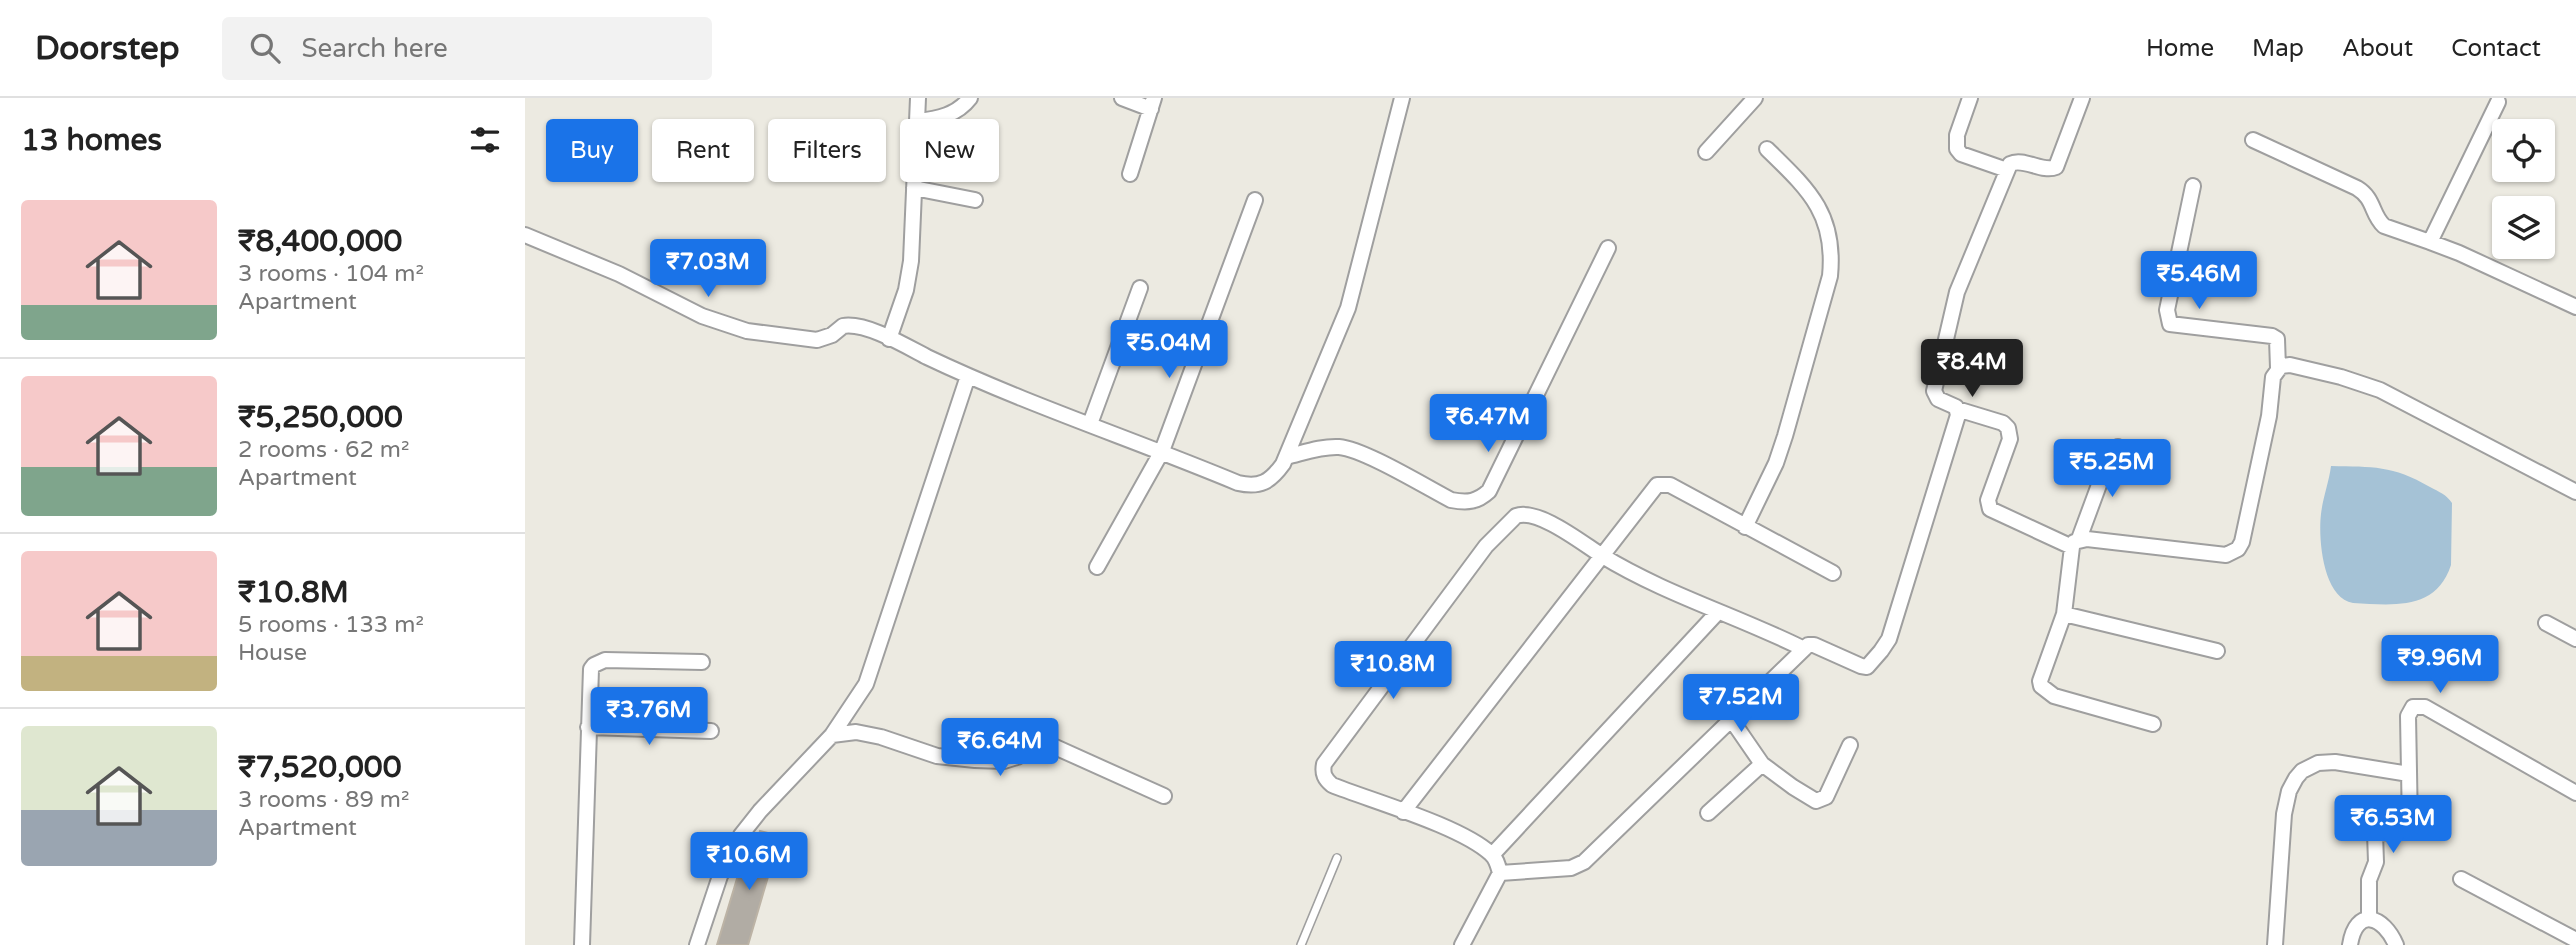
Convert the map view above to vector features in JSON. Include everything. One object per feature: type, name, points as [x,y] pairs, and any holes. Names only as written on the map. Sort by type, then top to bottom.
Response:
[{"type":"street","points":[[918,98],[918,119]]},
{"type":"street","points":[[928,119],[948,115],[964,107],[970,98]]},
{"type":"street","points":[[1122,98],[1152,104],[1131,174]]},
{"type":"street","points":[[525,235],[619,274],[702,316],[747,331],[817,340],[850,325],[889,338],[968,376],[1251,486],[1267,482],[1286,457],[1349,308],[1402,98]]},
{"type":"street","points":[[1706,152],[1755,98]]},
{"type":"street","points":[[1970,98],[1957,135],[1957,149],[1961,154],[2007,170]]},
{"type":"street","points":[[2082,98],[2056,167],[2050,169],[2018,161],[2012,163],[2007,170],[1957,292],[1934,388],[1938,399],[1957,409],[2003,423],[2010,433],[1988,500],[1990,509],[2076,543],[2226,555],[2238,549],[2242,542],[2269,416],[2273,377],[2278,368],[2279,344],[2277,339],[2272,337],[2170,324],[2167,310],[2193,186]]},
{"type":"street","points":[[2430,242],[2496,99]]},
{"type":"street","points":[[2253,140],[2357,188],[2369,199],[2384,226],[2459,253],[2576,307]]},
{"type":"street","points":[[1745,527],[1776,463],[1785,436],[1829,276],[1832,253],[1828,227],[1818,204],[1803,184],[1767,149]]},
{"type":"street","points":[[889,338],[907,290],[914,182]]},
{"type":"street","points":[[914,188],[975,200]]},
{"type":"street","points":[[1097,567],[1161,452],[1255,200]]},
{"type":"street","points":[[1286,457],[1341,447],[1361,454],[1451,500],[1467,503],[1480,499],[1489,491],[1608,248]]},
{"type":"street","points":[[1090,424],[1140,288]]},
{"type":"street","points":[[2278,368],[2290,365],[2380,390],[2576,492]]},
{"type":"street","points":[[697,945],[720,876],[741,835],[760,811],[832,735],[866,684],[968,376]]},
{"type":"street","points":[[1500,873],[1571,868],[1584,862],[1808,645],[1814,645],[1864,667],[1870,666],[1881,651],[1893,625],[1958,415],[1957,409]]},
{"type":"street","points":[[2118,447],[2102,474],[2076,543],[2064,614],[2040,681],[2045,691],[2054,696],[2153,724]]},
{"type":"street","points":[[1403,812],[1655,487],[1661,484],[1670,485],[1833,573]]},
{"type":"street","points":[[1500,873],[1492,855],[1448,829],[1332,785],[1324,776],[1324,764],[1486,546],[1513,518],[1524,514],[1567,532],[1604,556],[1717,613],[1804,649]]},
{"type":"street","points":[[1492,855],[1717,613]]},
{"type":"street","points":[[2064,614],[2217,651]]},
{"type":"street","points":[[2546,623],[2576,639]]},
{"type":"street","points":[[582,945],[590,675],[594,665],[600,662],[702,662]]},
{"type":"street","points":[[2368,918],[2369,880],[2376,862],[2375,833],[2408,830],[2410,826],[2408,716],[2413,707],[2419,705],[2576,793]]},
{"type":"street","points":[[1731,719],[1762,764],[1813,800],[1820,801],[1826,797],[1850,745]]},
{"type":"street","points":[[588,727],[711,731]]},
{"type":"street","points":[[832,735],[856,732],[881,737],[937,756],[975,760],[1004,761],[1033,747],[1055,747],[1164,796]]},
{"type":"street","points":[[2275,945],[2284,814],[2289,791],[2296,778],[2302,771],[2318,764],[2335,762],[2409,774]]},
{"type":"street","points":[[1708,813],[1762,764]]},
{"type":"street","points":[[1462,945],[1500,873]]},
{"type":"street","points":[[2461,879],[2576,940]]},
{"type":"street","points":[[2350,945],[2356,925],[2368,918],[2384,926],[2396,945]]},
{"type":"lane","points":[[1301,945],[1337,858]]},
{"type":"water","points":[[2331,466],[2371,467],[2393,471],[2417,480],[2450,500],[2451,565],[2435,591],[2411,602],[2383,604],[2353,603],[2343,599],[2335,590],[2325,566],[2321,538],[2321,514]]},
{"type":"building","points":[[760,831],[780,836],[748,945],[717,945],[745,852],[753,855]]}]
